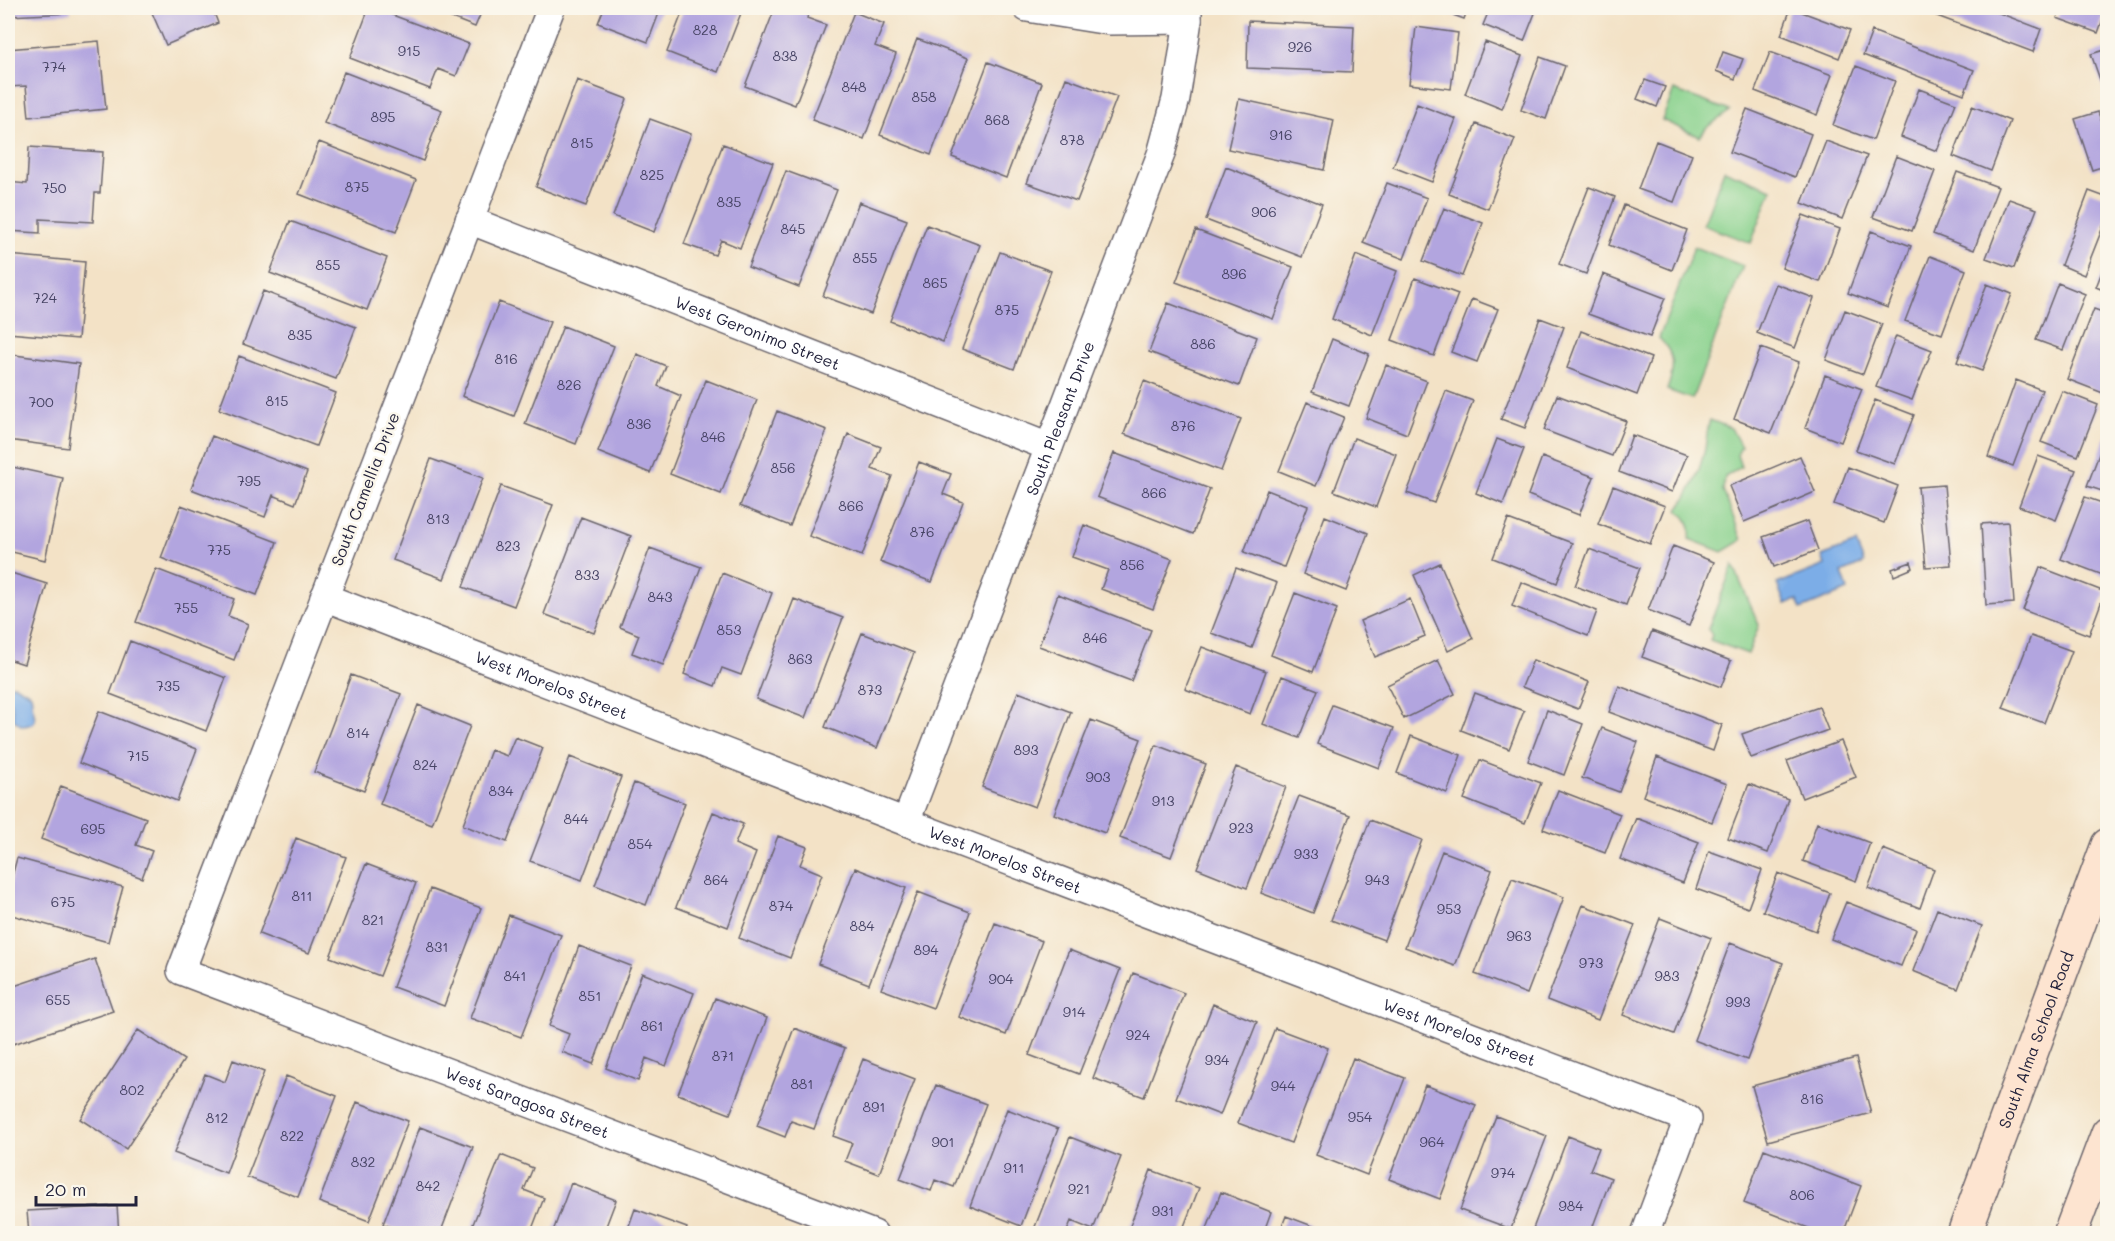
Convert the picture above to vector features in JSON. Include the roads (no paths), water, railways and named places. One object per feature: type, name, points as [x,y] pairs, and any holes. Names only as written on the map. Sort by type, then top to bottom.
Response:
[{"type":"main road","name":"South Alma School Road","points":[[1964,1233],[2108,845]]},
{"type":"main road","points":[[2070,1233],[2108,1133]]},
{"type":"street","name":"South Camellia Drive","points":[[181,971],[551,8]]},
{"type":"street","points":[[1027,8],[1109,21],[1188,14]]},
{"type":"street","name":"South Pleasant Drive","points":[[906,822],[1161,154],[1176,99],[1188,14]]},
{"type":"street","name":"West Geronimo Street","points":[[469,220],[1049,447]]},
{"type":"street","name":"West Morelos Street","points":[[324,597],[906,822],[1688,1119],[1645,1233]]},
{"type":"street","name":"West Saragosa Street","points":[[181,971],[874,1233]]},
{"type":"water","points":[[1856,543],[1864,563],[1842,573],[1848,590],[1801,609],[1797,600],[1785,604],[1777,584],[1825,565],[1822,556]]},
{"type":"water","points":[[9,685],[15,685],[31,694],[35,719],[32,724],[22,726],[13,719],[12,706],[8,699]]}]
